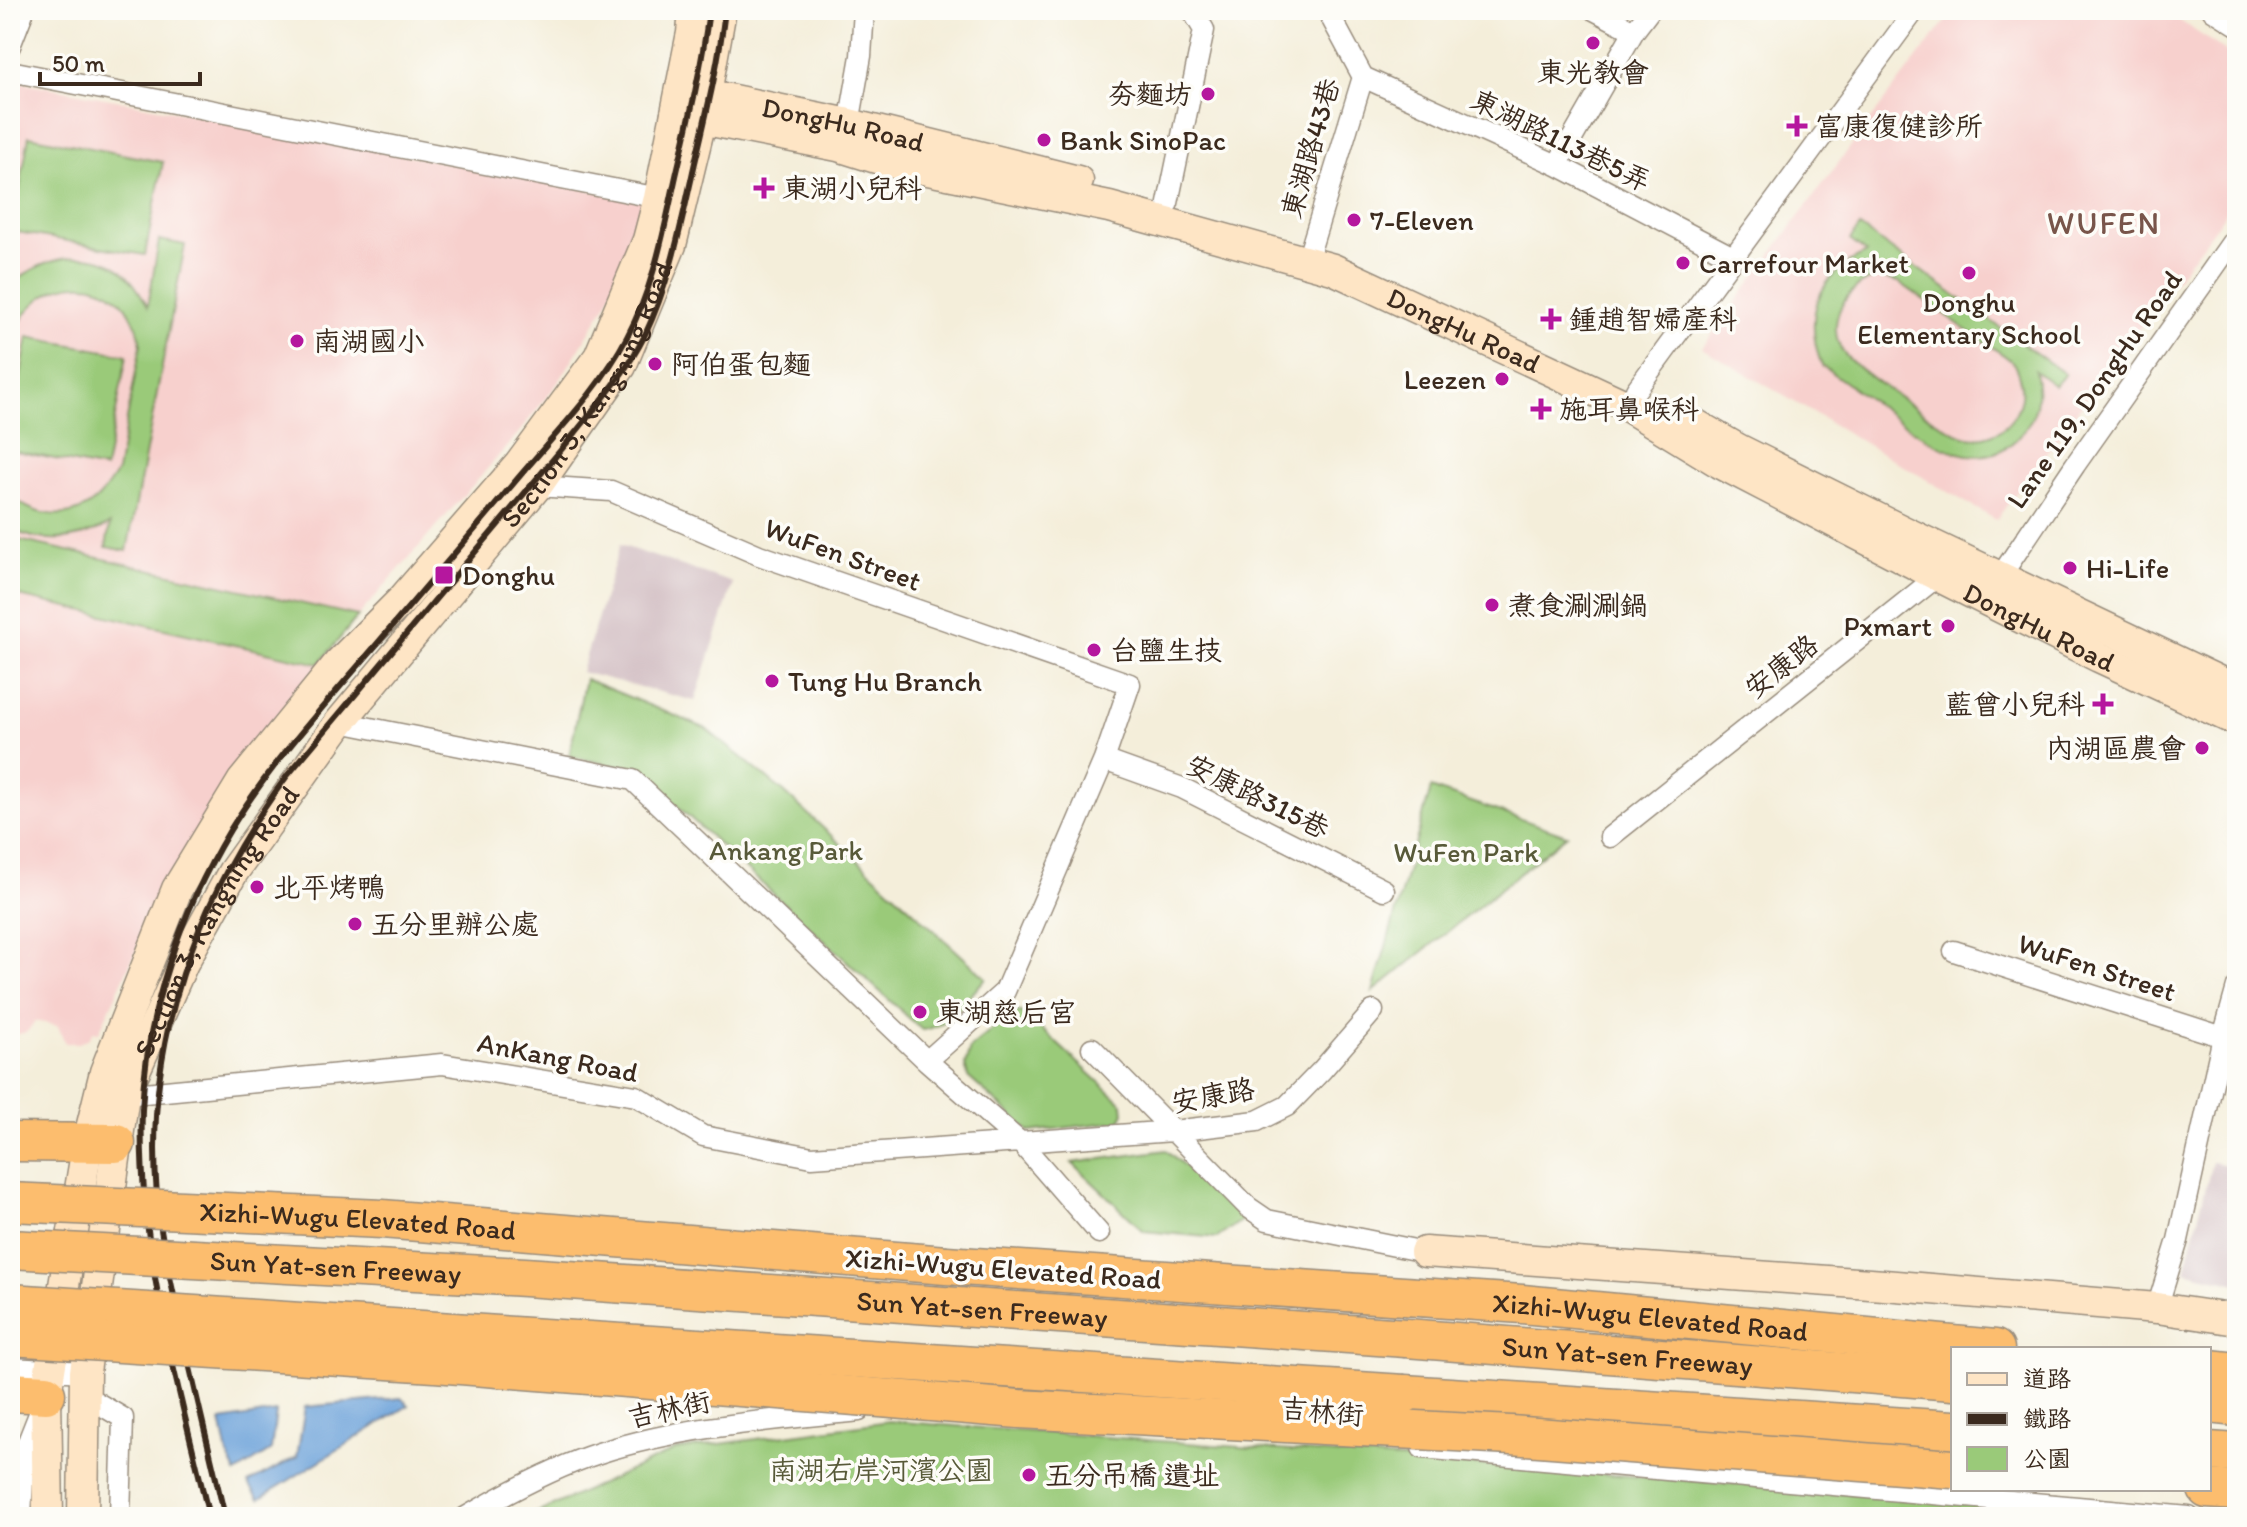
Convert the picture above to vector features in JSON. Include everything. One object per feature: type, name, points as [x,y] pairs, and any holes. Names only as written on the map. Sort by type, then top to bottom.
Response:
[{"type":"highway","points":[[10,1142],[102,1142]]},
{"type":"highway","name":"Xizhi-Wugu Elevated Road","points":[[10,1202],[382,1219],[946,1265],[1522,1304],[1974,1347]]},
{"type":"highway","name":"Sun Yat-sen Freeway","points":[[10,1249],[556,1279],[1406,1338],[1951,1381]]},
{"type":"highway","name":"Sun Yat-sen Freeway","points":[[10,1303],[1951,1430]]},
{"type":"highway","points":[[10,1336],[435,1363],[1019,1409],[1511,1435],[1951,1469]]},
{"type":"highway","points":[[2211,1369],[2237,1372]]},
{"type":"highway","points":[[2211,1404],[2237,1407]]},
{"type":"highway","points":[[2211,1451],[2237,1453]]},
{"type":"highway","points":[[2211,1489],[2237,1491]]},
{"type":"street","points":[[10,46],[24,10]]},
{"type":"street","name":"Section 3, Kangning Road","points":[[114,1083],[233,872],[340,722],[537,486],[621,366],[671,245],[690,104],[694,10]]},
{"type":"street","name":"Section 3, Kangning Road","points":[[114,1083],[123,1027],[177,889],[242,782],[339,663],[402,600],[520,464],[599,357],[648,240],[721,10]]},
{"type":"street","points":[[849,124],[861,56],[864,10]]},
{"type":"street","points":[[1168,203],[1204,30],[1192,10]]},
{"type":"street","name":"東湖路43巷","points":[[1310,252],[1361,80],[1327,10]]},
{"type":"street","points":[[1594,10],[1634,31]]},
{"type":"street","points":[[1557,165],[1634,31],[1650,10]]},
{"type":"street","points":[[1636,390],[1915,10]]},
{"type":"street","points":[[2216,11],[2237,25]]},
{"type":"street","points":[[10,71],[659,198]]},
{"type":"street","name":"東湖路113巷5弄","points":[[1361,80],[1557,165],[1733,257]]},
{"type":"street","name":"DongHu Road","points":[[690,104],[849,124],[1168,203],[1310,252],[1333,269],[1625,405],[1720,463],[1938,576],[2099,657],[2237,721]]},
{"type":"street","name":"DongHu Road","points":[[690,104],[889,162],[1310,252],[1343,253],[1636,390],[1738,449],[2237,690]]},
{"type":"street","name":"Lane 119, DongHu Road","points":[[2000,577],[2237,235]]},
{"type":"street","name":"WuFen Street","points":[[537,486],[611,491],[759,555],[1130,684],[1104,760]]},
{"type":"street","points":[[1938,576],[2000,577]]},
{"type":"street","name":"安康路","points":[[1610,837],[1938,576]]},
{"type":"street","points":[[340,722],[633,780],[927,1061],[1020,1142],[1099,1233]]},
{"type":"street","points":[[927,1061],[1005,991],[1104,760]]},
{"type":"street","name":"安康路315巷","points":[[1104,760],[1182,788],[1384,890]]},
{"type":"street","name":"WuFen Street","points":[[1954,951],[2223,1037]]},
{"type":"street","points":[[2157,1308],[2178,1240],[2237,987]]},
{"type":"street","name":"安康路","points":[[1020,1142],[1173,1131],[1257,1121],[1287,1106],[1373,1011]]},
{"type":"street","points":[[1092,1048],[1248,1207],[1267,1220],[1425,1252],[1853,1282],[2157,1308],[2237,1320]]},
{"type":"street","name":"AnKang Road","points":[[114,1083],[442,1064],[636,1096],[703,1136],[812,1157],[1020,1142]]},
{"type":"street","points":[[21,1517],[24,1452],[35,1385],[102,1142],[114,1083]]},
{"type":"street","points":[[83,1517],[84,1383],[102,1142]]},
{"type":"street","points":[[10,1368],[35,1385],[84,1383],[123,1418],[120,1517]]},
{"type":"street","points":[[35,1385],[48,1517]]},
{"type":"street","name":"吉林街","points":[[466,1517],[508,1492],[597,1454],[626,1446],[709,1427],[871,1410],[1254,1433],[2189,1517]]},
{"type":"shaded area","name":"Donghu Elementary School","points":[[1954,10],[2164,10],[2237,59],[2237,198],[1996,520],[1702,348]]},
{"type":"shaded area","name":"南湖國小","points":[[11,80],[646,201],[607,303],[560,380],[516,436],[358,616],[10,538]]},
{"type":"shaded area","points":[[620,545],[733,583],[695,701],[581,672]]},
{"type":"shaded area","points":[[10,594],[322,664],[161,896],[99,1032],[93,1031],[89,1038],[79,1043],[65,1043],[58,1026],[35,1021],[27,1032],[10,1036]]},
{"type":"shaded area","points":[[2212,1162],[2237,1167],[2237,1284],[2185,1271]]},
{"type":"green space","points":[[29,136],[163,162],[145,255],[12,231]]},
{"type":"green space","points":[[1860,227],[2065,374],[2055,386],[2035,371],[2037,396],[2034,412],[2027,427],[2005,448],[1988,455],[1971,456],[1936,444],[1822,366],[1814,330],[1819,299],[1836,272],[1867,253],[1850,240]],"holes":[[[1878,277],[1899,282],[2013,363],[2020,380],[2021,398],[2015,415],[2002,429],[1980,437],[1958,433],[1882,385],[1843,352],[1836,329],[1837,317],[1848,296],[1867,281]]]},
{"type":"green space","points":[[159,240],[185,245],[127,551],[106,547],[110,524],[85,535],[60,539],[35,538],[10,529],[10,494],[41,512],[65,514],[88,506],[108,486],[117,472],[141,345],[132,317],[117,298],[98,287],[76,285],[55,290],[35,303],[19,324],[10,351],[10,287],[21,277],[48,263],[79,257],[94,258],[121,270],[133,282],[148,306]]},
{"type":"green space","points":[[28,337],[127,355],[105,469],[10,450],[10,432]]},
{"type":"green space","points":[[10,538],[358,616],[319,664],[10,594]]},
{"type":"green space","name":"Ankang Park","points":[[585,679],[705,728],[784,792],[986,978],[941,1024],[922,1030],[639,771],[569,756]]},
{"type":"green space","name":"WuFen Park","points":[[1431,788],[1567,835],[1373,992]]},
{"type":"green space","points":[[1015,1011],[1024,1013],[1123,1104],[1124,1113],[1120,1121],[1030,1132],[968,1077],[965,1065],[970,1048]]},
{"type":"green space","points":[[1166,1150],[1245,1218],[1217,1238],[1144,1231],[1072,1163]]},
{"type":"green space","name":"南湖右岸河濱公園","points":[[889,1421],[1818,1490],[2116,1517],[528,1517],[675,1450]]},
{"type":"water","points":[[401,1398],[409,1405],[259,1499],[248,1483],[297,1457],[305,1407]]},
{"type":"water","points":[[276,1412],[271,1450],[236,1473],[228,1455],[221,1421]]},
{"type":"railway","points":[[209,1517],[162,1315],[146,1213],[142,1162],[142,1110],[150,1037],[169,965],[181,929],[212,862],[262,783],[315,716],[574,413],[616,357],[644,298],[662,237],[695,93],[709,10]]},
{"type":"railway","points":[[225,1517],[171,1282],[157,1196],[155,1138],[159,1082],[168,1027],[183,974],[202,922],[226,872],[287,776],[576,432],[637,350],[653,317],[674,254],[712,89],[725,10]]},
{"type":"place","name":"東光教會","points":[[1593,43]]},
{"type":"place","name":"夯麵坊","points":[[1208,94]]},
{"type":"place","name":"富康復健診所","points":[[1797,126]]},
{"type":"place","name":"Bank SinoPac","points":[[1044,140]]},
{"type":"place","name":"東湖小兒科","points":[[764,188]]},
{"type":"place","name":"7-Eleven","points":[[1354,220]]},
{"type":"place","name":"Carrefour Market","points":[[1683,263]]},
{"type":"place","name":"Donghu Elementary School","points":[[1969,273]]},
{"type":"place","name":"鍾趙智婦產科","points":[[1551,319]]},
{"type":"place","name":"南湖國小","points":[[297,341]]},
{"type":"place","name":"阿伯蛋包麵","points":[[655,364]]},
{"type":"place","name":"Leezen","points":[[1502,379]]},
{"type":"place","name":"施耳鼻喉科","points":[[1541,409]]},
{"type":"place","name":"Hi-Life","points":[[2070,568]]},
{"type":"place","name":"Donghu","points":[[444,575]]},
{"type":"place","name":"煮食涮涮鍋","points":[[1492,605]]},
{"type":"place","name":"Pxmart","points":[[1948,626]]},
{"type":"place","name":"台鹽生技","points":[[1094,650]]},
{"type":"place","name":"Tung Hu Branch","points":[[772,681]]},
{"type":"place","name":"藍曾小兒科","points":[[2103,704]]},
{"type":"place","name":"內湖區農會","points":[[2202,748]]},
{"type":"place","name":"北平烤鴨","points":[[257,887]]},
{"type":"place","name":"五分里辦公處","points":[[355,924]]},
{"type":"place","name":"東湖慈后宮","points":[[920,1012]]},
{"type":"place","name":"五分吊橋 遺址","points":[[1029,1475]]},
{"type":"district","name":"WUFEN","points":[[2104,223]]}]
